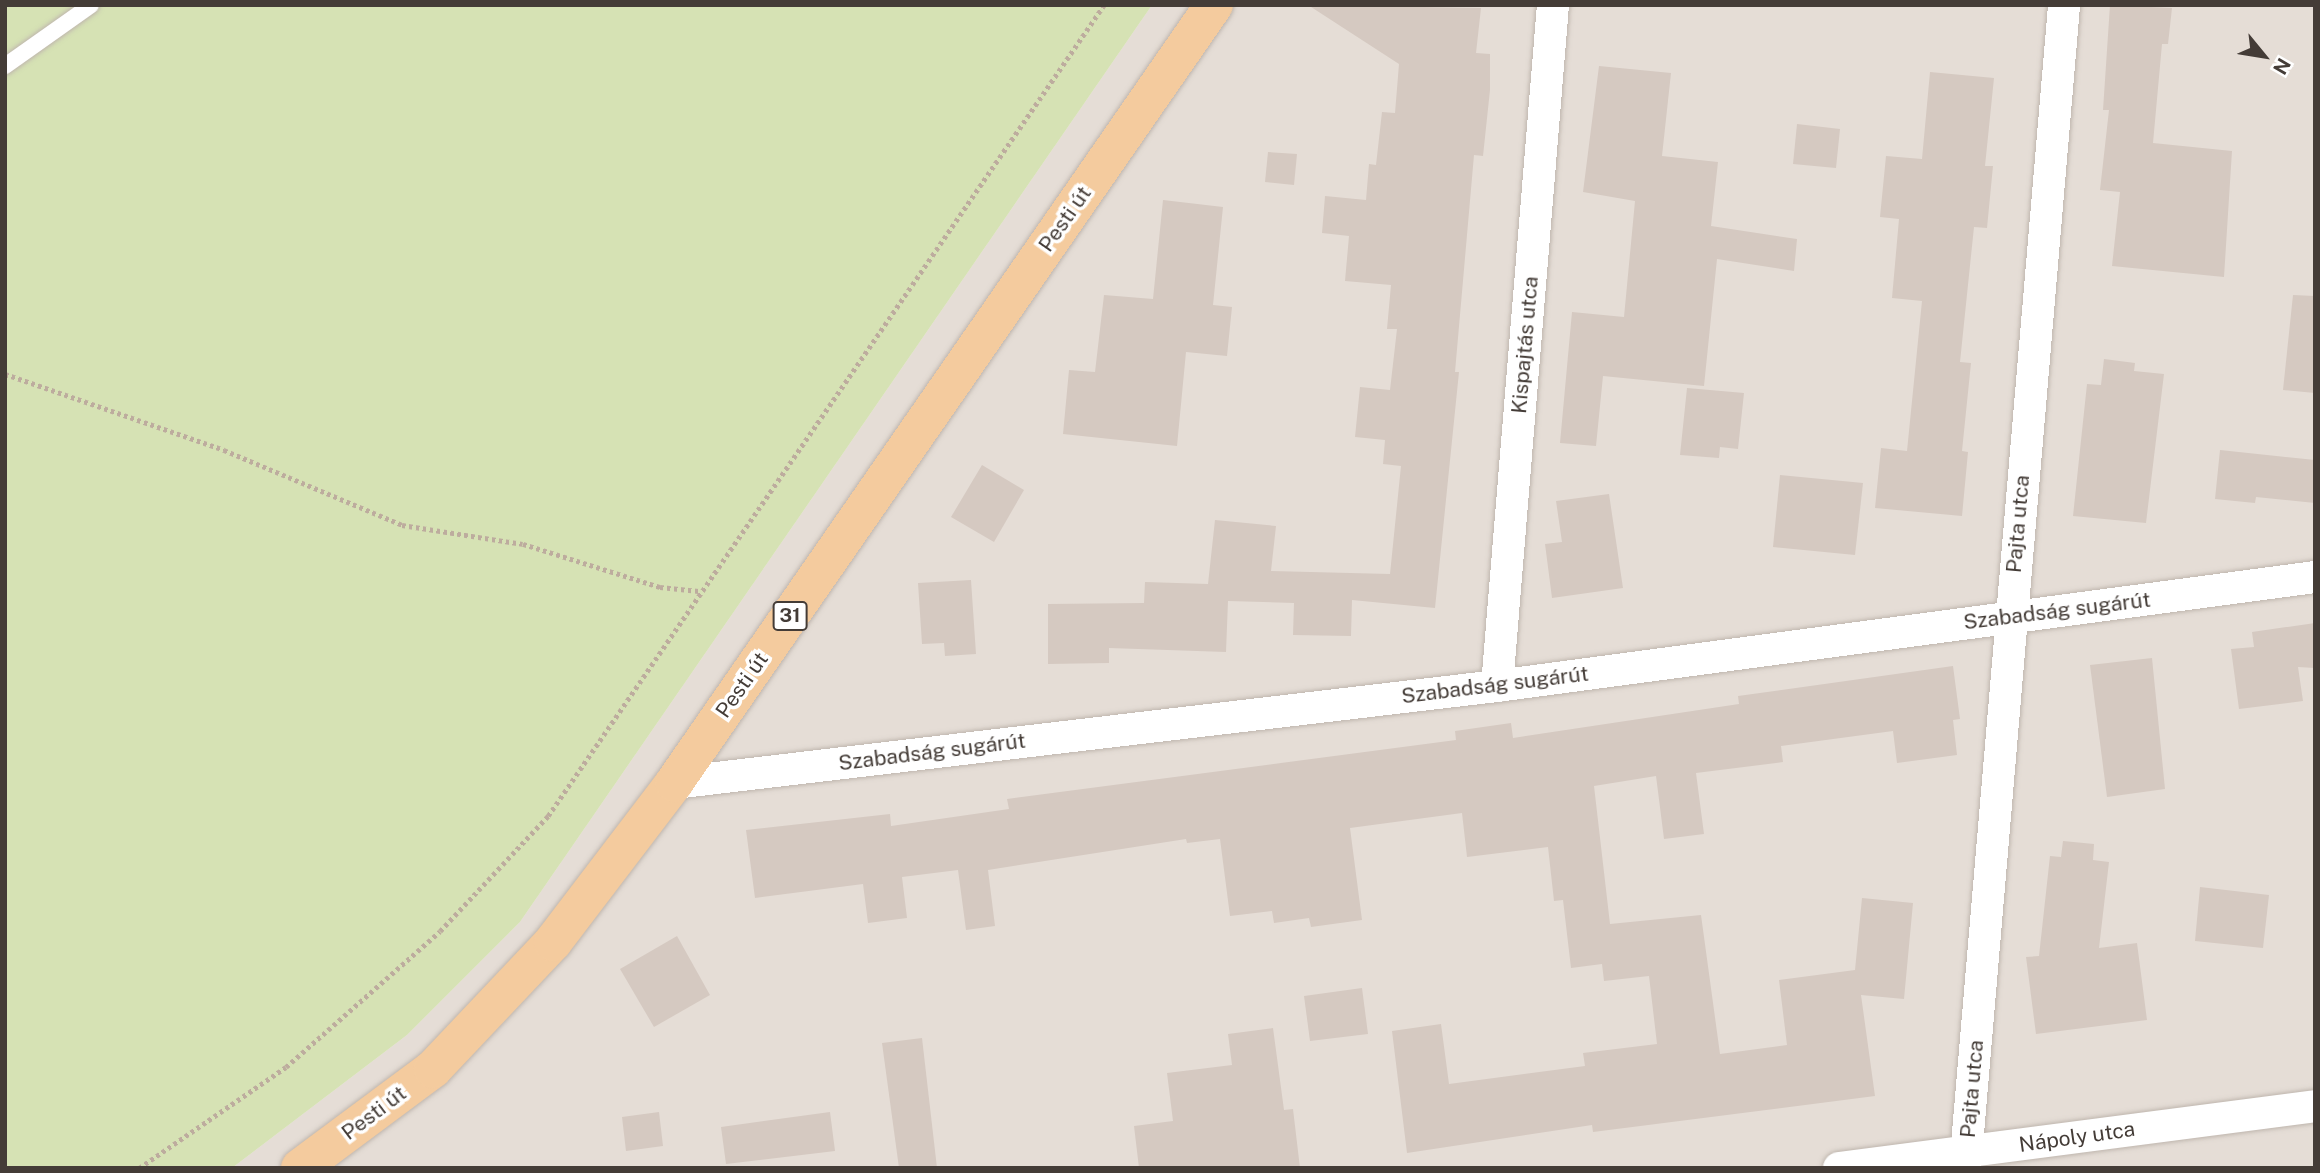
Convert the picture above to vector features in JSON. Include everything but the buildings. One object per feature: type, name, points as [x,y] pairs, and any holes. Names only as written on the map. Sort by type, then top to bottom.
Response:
[{"type":"main road","name":"Pesti út","points":[[300,1168],[433,1069],[553,942],[674,783],[1214,5]]},
{"type":"street","name":"Kispajtás utca","points":[[1497,686],[1553,5]]},
{"type":"street","name":"Pajta utca","points":[[1966,1160],[2064,5]]},
{"type":"street","name":"Szabadság sugárút","points":[[674,783],[1497,686],[2315,577]]},
{"type":"street","name":"Nápoly utca","points":[[1839,1168],[1966,1160],[2315,1106]]},
{"type":"lane","points":[[5,66],[91,5]]},
{"type":"path","points":[[139,1168],[286,1066],[440,931],[548,816],[1104,5]]},
{"type":"path","points":[[5,374],[224,450],[402,525],[523,544],[660,587],[700,591]]},
{"type":"shaded area","points":[[1152,5],[2315,5],[2315,1168],[232,1168],[407,1035],[520,922]]},
{"type":"green space","points":[[5,5],[1152,5],[520,922],[407,1035],[232,1168],[5,1168]]}]
